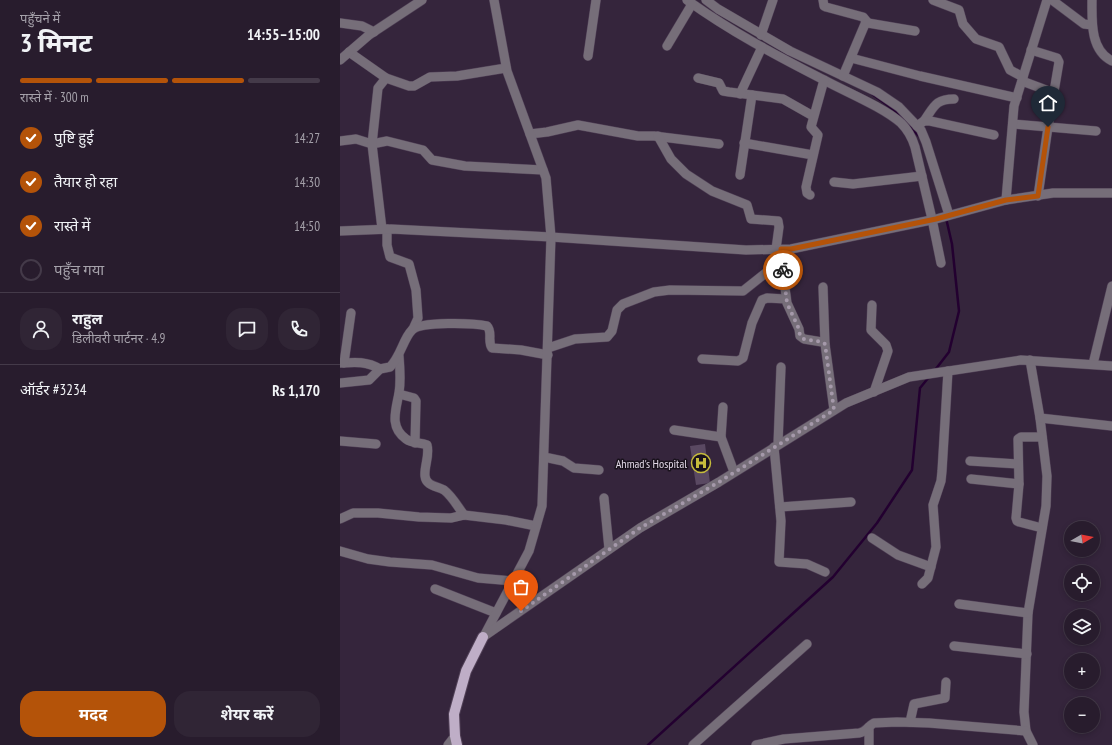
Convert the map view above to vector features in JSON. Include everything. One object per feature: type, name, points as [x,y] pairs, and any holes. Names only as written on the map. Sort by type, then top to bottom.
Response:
[{"type":"main road","points":[[456,740],[454,714],[466,671],[483,637]]},
{"type":"street","points":[[340,60],[374,32],[422,0]]},
{"type":"street","points":[[483,637],[529,551],[542,506],[551,237],[546,178],[506,68],[494,0]]},
{"type":"street","points":[[588,56],[596,0]]},
{"type":"street","points":[[706,0],[718,9],[790,51],[844,76],[888,99],[921,124],[948,216]]},
{"type":"street","points":[[761,34],[773,0]]},
{"type":"street","points":[[823,0],[824,6],[863,17],[868,23],[915,31]]},
{"type":"street","points":[[933,0],[959,10],[963,24],[976,40],[999,47],[1010,70],[1022,79],[1054,93]]},
{"type":"street","points":[[1006,200],[1014,106],[1047,0]]},
{"type":"street","points":[[1052,0],[1084,24],[1092,26]]},
{"type":"street","points":[[1092,0],[1092,26],[1094,35],[1102,54],[1112,61]]},
{"type":"street","points":[[667,46],[689,2],[720,23],[885,112],[900,123],[912,137],[934,219],[941,263]]},
{"type":"street","points":[[340,23],[362,26],[374,32]]},
{"type":"street","points":[[844,76],[864,26],[868,23]]},
{"type":"street","points":[[740,94],[762,47]]},
{"type":"street","points":[[1031,50],[1057,58],[1059,60],[1038,196]]},
{"type":"street","points":[[349,52],[386,78],[410,86],[414,86],[430,77],[457,76],[506,68]]},
{"type":"street","points":[[851,58],[920,76],[1017,98]]},
{"type":"street","points":[[351,313],[342,363],[365,362],[380,369],[390,367],[399,356],[418,318],[416,290],[409,264],[390,257],[384,229],[372,144],[378,88],[386,78]]},
{"type":"street","points":[[698,78],[719,83],[723,91],[783,99],[813,116]]},
{"type":"street","points":[[810,195],[807,194],[806,187],[818,135],[811,127],[824,80]]},
{"type":"street","points":[[740,175],[752,95]]},
{"type":"street","points":[[921,124],[938,102],[941,100],[954,99]]},
{"type":"street","points":[[921,124],[930,121],[994,135]]},
{"type":"street","points":[[1013,124],[1096,131]]},
{"type":"street","points":[[530,134],[578,125],[638,136],[658,136],[719,144]]},
{"type":"street","points":[[658,136],[672,159],[686,174],[712,191],[748,204],[751,219],[778,221],[778,249],[782,260],[788,307],[802,338],[825,344]]},
{"type":"street","points":[[340,141],[356,139],[372,144],[386,141],[402,144],[423,150],[432,160],[465,166],[543,170]]},
{"type":"street","points":[[744,143],[813,155]]},
{"type":"street","points":[[834,182],[853,184],[922,176]]},
{"type":"street","points":[[340,231],[384,229],[551,237],[746,250],[791,249],[948,216],[1006,200],[1053,194],[1112,193]]},
{"type":"street","points":[[413,329],[423,324],[484,325],[489,328],[490,344],[492,348],[548,352],[575,338],[607,337],[612,331],[617,310],[623,304],[654,292],[670,290],[743,291],[782,260]]},
{"type":"street","points":[[1093,364],[1112,286]]},
{"type":"street","points":[[823,287],[825,344],[834,410]]},
{"type":"street","points":[[702,359],[741,360],[743,358],[752,323],[762,300],[767,298],[786,298]]},
{"type":"street","points":[[872,305],[871,330],[886,345],[888,351],[874,392]]},
{"type":"street","points":[[399,356],[399,394],[394,412],[398,429],[406,440],[427,445],[426,480],[429,484],[444,490],[464,515]]},
{"type":"street","points":[[483,637],[640,528],[846,403],[909,377],[1021,360],[1112,366]]},
{"type":"street","points":[[1030,360],[1040,418],[1047,476],[1046,506],[1028,613],[1024,712],[1026,731],[1033,745]]},
{"type":"street","points":[[781,367],[776,446],[781,526],[779,562],[807,564],[825,572]]},
{"type":"street","points":[[340,383],[369,380],[373,378],[380,369]]},
{"type":"street","points":[[922,584],[928,578],[936,542],[933,505],[941,481],[942,471],[945,372]]},
{"type":"street","points":[[399,394],[414,398],[416,401],[415,443]]},
{"type":"street","points":[[723,407],[721,437],[734,472]]},
{"type":"street","points":[[1040,418],[1112,426]]},
{"type":"street","points":[[674,430],[721,437]]},
{"type":"street","points":[[1042,437],[1018,439],[1019,484],[1017,521],[1042,528]]},
{"type":"street","points":[[340,441],[376,444]]},
{"type":"street","points":[[544,457],[563,461],[574,468],[599,470]]},
{"type":"street","points":[[970,461],[1018,464]]},
{"type":"street","points":[[971,479],[1019,484]]},
{"type":"street","points":[[604,498],[609,550]]},
{"type":"street","points":[[780,507],[851,502]]},
{"type":"street","points":[[340,518],[353,513],[378,512],[419,517],[451,518],[464,515],[506,520],[536,526]]},
{"type":"street","points":[[872,538],[898,555],[931,567]]},
{"type":"street","points":[[340,551],[368,559],[432,565],[478,578],[513,582]]},
{"type":"street","points":[[435,589],[496,613]]},
{"type":"street","points":[[959,604],[1028,613]]},
{"type":"street","points":[[693,745],[807,644]]},
{"type":"street","points":[[954,646],[1027,654]]},
{"type":"street","points":[[910,722],[914,704],[945,698],[946,682]]},
{"type":"street","points":[[756,745],[784,739],[859,733],[864,732],[874,723],[910,722],[1026,731]]},
{"type":"street","points":[[869,727],[869,745]]},
{"type":"street","points":[[448,745],[456,740]]},
{"type":"building","points":[[705,444],[710,483],[696,485],[690,446]]},
{"type":"waterway","points":[[872,94],[897,112],[905,121]]},
{"type":"waterway","points":[[908,125],[920,137]]},
{"type":"waterway","points":[[935,370],[949,352],[959,311],[952,244],[946,218]]},
{"type":"waterway","points":[[648,745],[833,577],[877,523],[912,470],[920,388],[929,377]]},
{"type":"way so far","points":[[521,611],[640,528],[719,482],[834,410],[825,344],[822,342],[804,339],[800,336],[799,329],[788,307],[785,294],[783,270]]},
{"type":"place","name":"Ahmad's Hospital","points":[[701,463]]},
{"type":"route","points":[[783,270],[781,249],[791,249],[936,219],[1006,200],[1038,196],[1048,127]]}]
